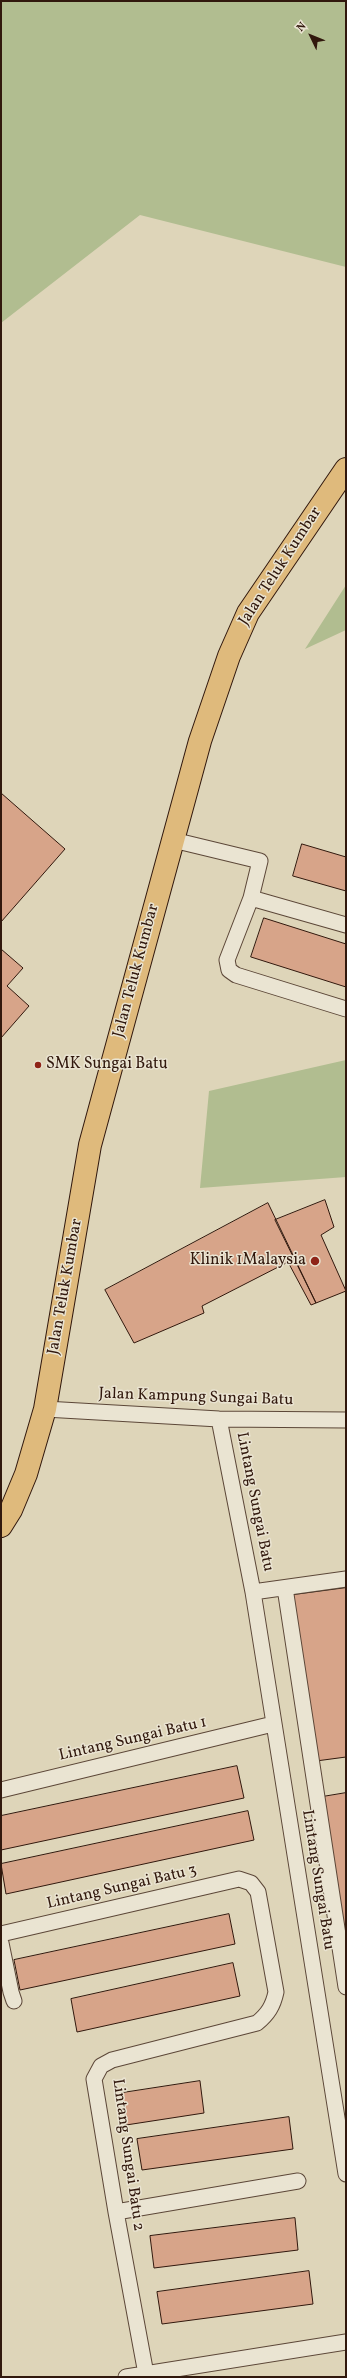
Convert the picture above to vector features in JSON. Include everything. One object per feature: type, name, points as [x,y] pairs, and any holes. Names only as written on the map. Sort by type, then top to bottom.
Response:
[{"type":"main road","name":"Jalan Teluk Kumbar","points":[[1,1526],[11,1510],[26,1474],[45,1409],[90,1145],[200,741],[229,656],[248,613],[346,469]]},
{"type":"street","points":[[173,840],[260,861],[251,898],[227,960],[229,970],[236,975],[346,1009]]},
{"type":"street","points":[[251,898],[346,925]]},
{"type":"street","name":"Jalan Kampung Sungai Batu","points":[[45,1409],[219,1419],[346,1420]]},
{"type":"street","name":"Lintang Sungai Batu","points":[[219,1419],[253,1592],[346,2174]]},
{"type":"street","name":"Lintang Sungai Batu","points":[[253,1592],[346,1579]]},
{"type":"street","points":[[285,1588],[346,1987]]},
{"type":"street","name":"Lintang Sungai Batu 1","points":[[1,1790],[273,1724]]},
{"type":"street","name":"Lintang Sungai Batu 3","points":[[1,1934],[239,1879],[251,1883],[258,1892],[276,1992],[273,2004],[266,2015]]},
{"type":"street","points":[[1,1943],[14,2001]]},
{"type":"street","name":"Lintang Sungai Batu 2","points":[[146,2374],[116,2212],[94,2079],[100,2066],[112,2060],[257,2023],[266,2015]]},
{"type":"street","points":[[116,2212],[298,2182]]},
{"type":"street","points":[[126,2377],[346,2342]]},
{"type":"green space","points":[[1,1],[346,1],[346,267],[140,215],[1,323]]},
{"type":"green space","points":[[346,585],[346,630],[305,649]]},
{"type":"green space","points":[[346,1060],[346,1177],[200,1188],[209,1091]]},
{"type":"building","points":[[1,793],[65,849],[1,922]]},
{"type":"building","points":[[302,844],[346,857],[346,891],[293,876]]},
{"type":"building","points":[[264,918],[346,944],[346,987],[251,957]]},
{"type":"building","points":[[1,949],[23,968],[7,986],[29,1006],[1,1038]]},
{"type":"building","name":"Klinik 1Malaysia","points":[[325,1200],[334,1227],[321,1235],[346,1291],[316,1303],[275,1220]]},
{"type":"building","points":[[268,1203],[316,1303],[311,1305],[288,1262],[202,1306],[204,1313],[134,1343],[105,1290]]},
{"type":"building","points":[[346,1588],[346,1757],[316,1761],[293,1595]]},
{"type":"building","points":[[237,1766],[244,1798],[1,1850],[1,1816]]},
{"type":"building","points":[[346,1793],[346,1955],[322,1797]]},
{"type":"building","points":[[248,1811],[254,1840],[6,1894],[1,1864]]},
{"type":"building","points":[[229,1914],[235,1944],[20,1990],[14,1960]]},
{"type":"building","points":[[233,1963],[240,1996],[77,2032],[71,1999]]},
{"type":"building","points":[[200,2081],[204,2113],[126,2125],[122,2093]]},
{"type":"building","points":[[289,2117],[293,2149],[142,2170],[137,2139]]},
{"type":"building","points":[[295,2218],[298,2250],[154,2268],[150,2236]]},
{"type":"building","points":[[309,2271],[313,2304],[162,2324],[157,2292]]},
{"type":"place","name":"SMK Sungai Batu","points":[[38,1065]]},
{"type":"place","name":"Klinik 1Malaysia","points":[[315,1261]]}]
